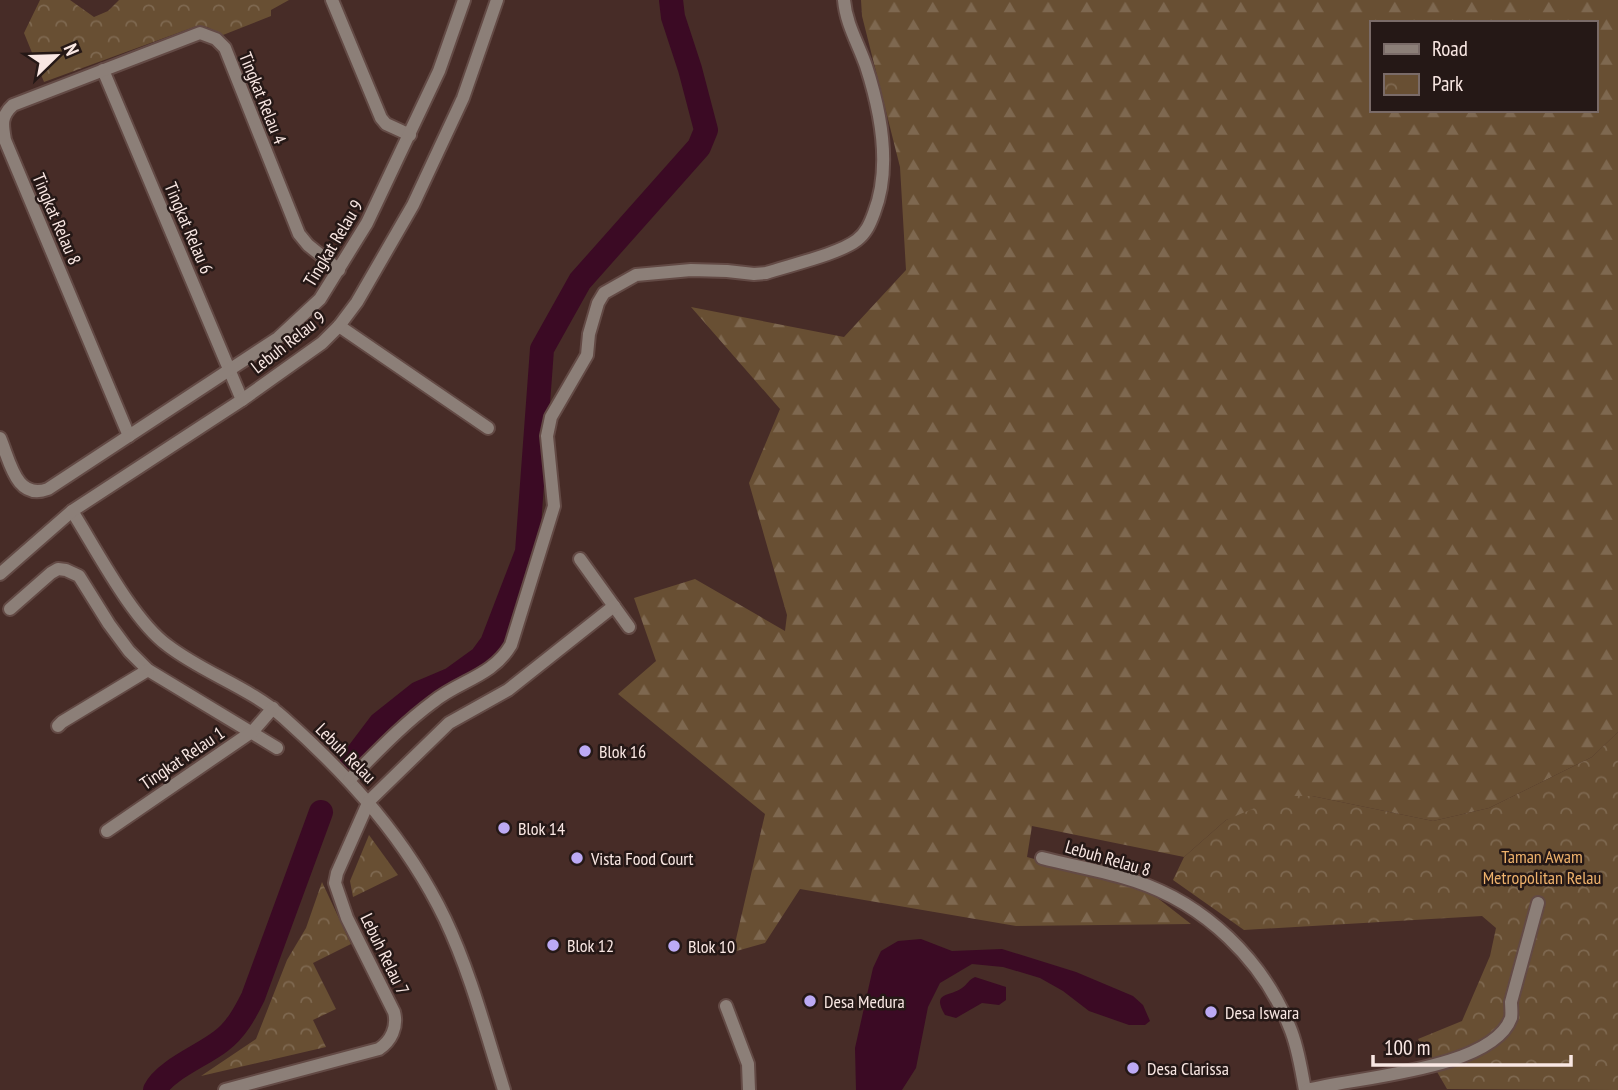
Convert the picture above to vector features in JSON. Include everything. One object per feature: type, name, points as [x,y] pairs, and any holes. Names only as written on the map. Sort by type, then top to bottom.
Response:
[{"type":"street","points":[[332,0],[381,118],[386,124],[410,135]]},
{"type":"street","name":"Tingkat Relau 9","points":[[0,438],[19,484],[39,493],[278,338],[320,299],[368,223],[439,71],[464,0]]},
{"type":"street","points":[[349,780],[411,719],[436,699],[491,669],[503,660],[511,645],[554,506],[547,436],[551,417],[587,355],[589,334],[598,303],[604,293],[636,275],[691,270],[766,273],[845,247],[868,229],[880,199],[884,176],[883,155],[878,116],[866,65],[845,17],[844,0]]},
{"type":"street","name":"Lebuh Relau 9","points":[[0,573],[72,511],[242,400],[322,343],[339,326],[357,302],[413,205],[463,98],[498,1]]},
{"type":"street","name":"Tingkat Relau 4","points":[[103,71],[200,33],[216,38],[225,48],[299,234],[308,245],[339,270]]},
{"type":"street","name":"Tingkat Relau 6","points":[[103,71],[242,400]]},
{"type":"street","name":"Tingkat Relau 8","points":[[103,71],[13,105],[5,113],[1,124],[5,140],[129,436]]},
{"type":"street","points":[[339,326],[488,428]]},
{"type":"street","name":"Lebuh Relau","points":[[72,511],[140,618],[163,642],[191,663],[273,708],[369,801],[410,858],[446,921],[460,954],[504,1090]]},
{"type":"street","points":[[580,559],[629,627]]},
{"type":"street","points":[[10,610],[58,569],[79,576],[109,624],[129,651],[148,670],[253,731],[277,748]]},
{"type":"street","points":[[369,801],[449,723],[508,690],[614,606]]},
{"type":"street","points":[[58,726],[148,670]]},
{"type":"street","name":"Tingkat Relau 1","points":[[107,831],[253,731],[273,708]]},
{"type":"street","name":"Lebuh Relau 7","points":[[225,1090],[379,1049],[388,1042],[396,1018],[394,1012],[347,918],[335,883],[369,801]]},
{"type":"street","name":"Lebuh Relau 8","points":[[1042,858],[1136,881],[1181,902],[1206,918],[1250,959],[1269,985],[1291,1030],[1306,1090],[1428,1066],[1466,1056],[1484,1048],[1502,1032],[1511,1017],[1511,1002],[1535,906],[1538,903]]},
{"type":"street","points":[[726,1006],[748,1064],[749,1090]]},
{"type":"green space","points":[[40,0],[70,0],[94,17],[108,11],[119,0],[289,0],[271,10],[271,16],[223,35],[207,27],[197,26],[44,82],[24,33]]},
{"type":"green space","points":[[861,0],[1618,0],[1618,732],[1592,757],[1489,808],[1433,821],[1312,796],[1226,820],[1184,857],[1032,826],[1027,857],[1146,889],[1191,924],[1016,926],[800,889],[765,943],[733,952],[765,814],[618,694],[656,661],[634,598],[695,579],[785,631],[787,615],[749,483],[780,409],[691,307],[844,337],[906,270],[900,167],[862,16]]},
{"type":"green space","name":"Taman Awam Metropolitan Relau","points":[[1618,732],[1618,1090],[1447,1089],[1418,1039],[1462,1021],[1490,956],[1496,928],[1482,916],[1244,930],[1173,880],[1184,857],[1226,820],[1283,796],[1312,796],[1433,821],[1489,808],[1592,757]]},
{"type":"green space","points":[[369,835],[398,875],[353,897],[350,881]]},
{"type":"green space","points":[[322,882],[351,944],[313,963],[336,1009],[313,1020],[326,1047],[201,1076],[256,1039],[287,960],[306,928]]},
{"type":"shaded area","points":[[921,939],[952,951],[1002,949],[1076,972],[1133,996],[1143,1005],[1150,1021],[1145,1025],[1129,1025],[1089,1011],[1040,978],[1003,967],[972,964],[940,983],[928,1007],[916,1068],[902,1090],[856,1090],[855,1048],[873,968],[881,951],[898,941]]},
{"type":"shaded area","points":[[975,977],[1006,987],[1006,1000],[999,1005],[982,1003],[956,1018],[945,1015],[941,998],[962,988]]},
{"type":"waterway","points":[[352,761],[380,724],[419,693],[452,679],[481,658],[492,643],[527,552],[542,349],[580,281],[699,147],[706,130],[673,17],[671,0]]},
{"type":"waterway","points":[[155,1090],[175,1070],[226,1037],[243,1015],[253,997],[321,812]]},
{"type":"place","name":"Blok 16","points":[[585,751]]},
{"type":"place","name":"Blok 14","points":[[504,828]]},
{"type":"place","name":"Vista Food Court","points":[[577,858]]},
{"type":"place","name":"Blok 12","points":[[553,945]]},
{"type":"place","name":"Blok 10","points":[[674,946]]},
{"type":"place","name":"Desa Medura","points":[[810,1001]]},
{"type":"place","name":"Desa Iswara","points":[[1211,1012]]},
{"type":"place","name":"Desa Clarissa","points":[[1133,1068]]}]
